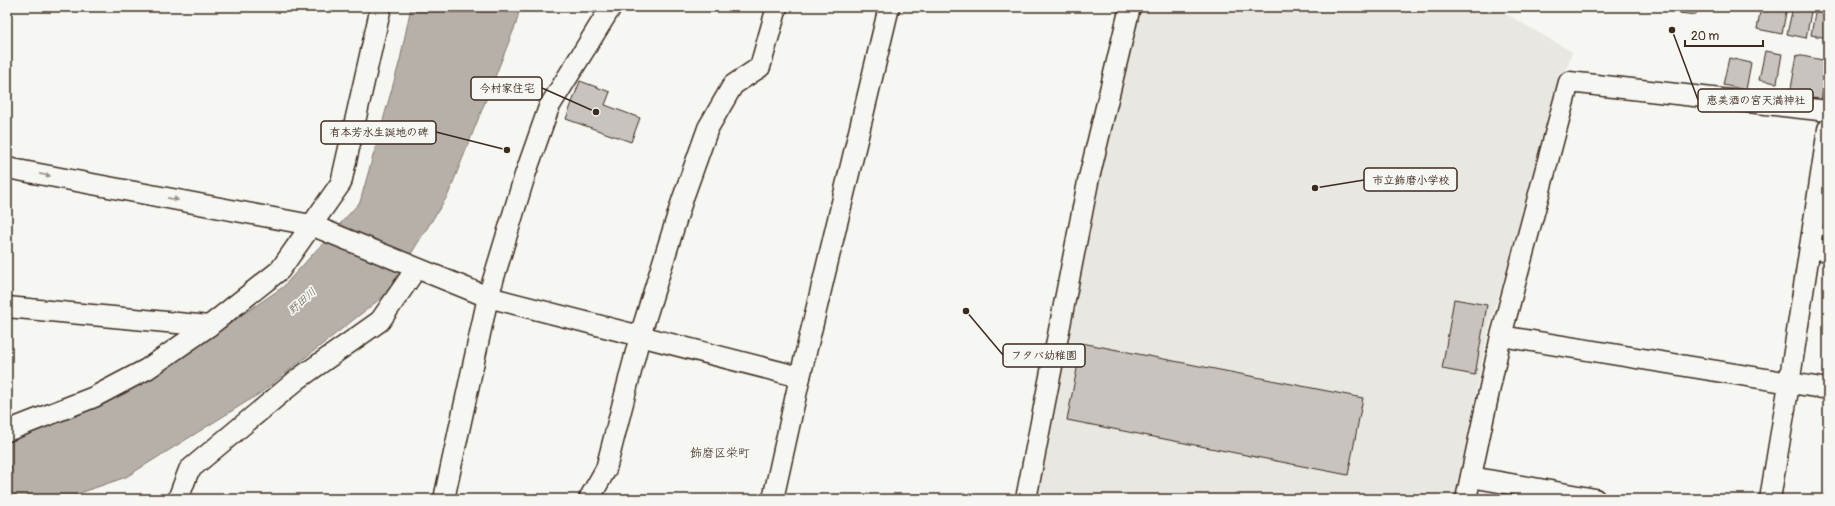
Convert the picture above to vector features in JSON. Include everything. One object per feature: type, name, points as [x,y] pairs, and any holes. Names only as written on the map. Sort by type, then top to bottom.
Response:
[{"type":"street","points":[[7,431],[94,397],[147,370],[209,326],[280,270],[341,182],[381,7]]},
{"type":"street","points":[[444,499],[488,297],[525,175],[549,107],[611,7]]},
{"type":"street","points":[[589,499],[606,469],[640,336],[683,198],[708,128],[733,86],[760,67],[777,7]]},
{"type":"street","points":[[772,499],[889,7]]},
{"type":"street","points":[[1026,499],[1088,182],[1130,7]]},
{"type":"street","points":[[1466,499],[1501,336],[1569,82],[1828,111]]},
{"type":"street","points":[[1770,499],[1789,384],[1819,249],[1828,129]]},
{"type":"street","points":[[7,168],[311,225],[488,297],[800,377]]},
{"type":"street","points":[[178,499],[189,470],[298,379],[380,321],[416,269]]},
{"type":"street","points":[[7,307],[209,326]]},
{"type":"street","points":[[1501,336],[1789,384],[1828,389]]},
{"type":"street","points":[[1471,477],[1595,499]]},
{"type":"shaded area","points":[[1135,7],[1494,7],[1572,52],[1490,324],[1454,499],[1036,499]]},
{"type":"water","name":"野田川","points":[[411,7],[520,7],[516,24],[448,195],[385,295],[259,394],[126,477],[63,499],[7,499],[7,441],[74,416],[162,370],[283,287],[360,202],[400,60]]},
{"type":"building","points":[[1680,7],[1697,7],[1696,15],[1679,13]]},
{"type":"building","points":[[1761,7],[1787,7],[1782,34],[1757,29]]},
{"type":"building","points":[[1793,7],[1812,7],[1806,38],[1787,34]]},
{"type":"building","points":[[1816,7],[1828,7],[1828,38],[1811,35]]},
{"type":"building","points":[[1765,51],[1782,54],[1777,83],[1759,80]]},
{"type":"building","points":[[1797,55],[1828,61],[1821,101],[1790,94]]},
{"type":"building","points":[[1729,58],[1751,63],[1746,90],[1723,85]]},
{"type":"building","points":[[580,81],[610,92],[605,105],[640,118],[631,142],[566,119]]},
{"type":"building","points":[[1454,299],[1487,305],[1475,375],[1442,369]]},
{"type":"building","points":[[1082,343],[1363,398],[1348,475],[1067,420]]},
{"type":"building","points":[[1055,495],[1078,499],[1054,499]]},
{"type":"place","name":"恵美酒の宮天満神社","points":[[1672,30]]},
{"type":"place","name":"今村家住宅","points":[[596,112]]},
{"type":"place","name":"有本芳水生誕地の碑","points":[[507,150]]},
{"type":"place","name":"市立飾磨小学校","points":[[1315,188]]},
{"type":"place","name":"フタバ幼稚園","points":[[966,311]]},
{"type":"district","name":"飾磨区栄町","points":[[720,453]]}]
